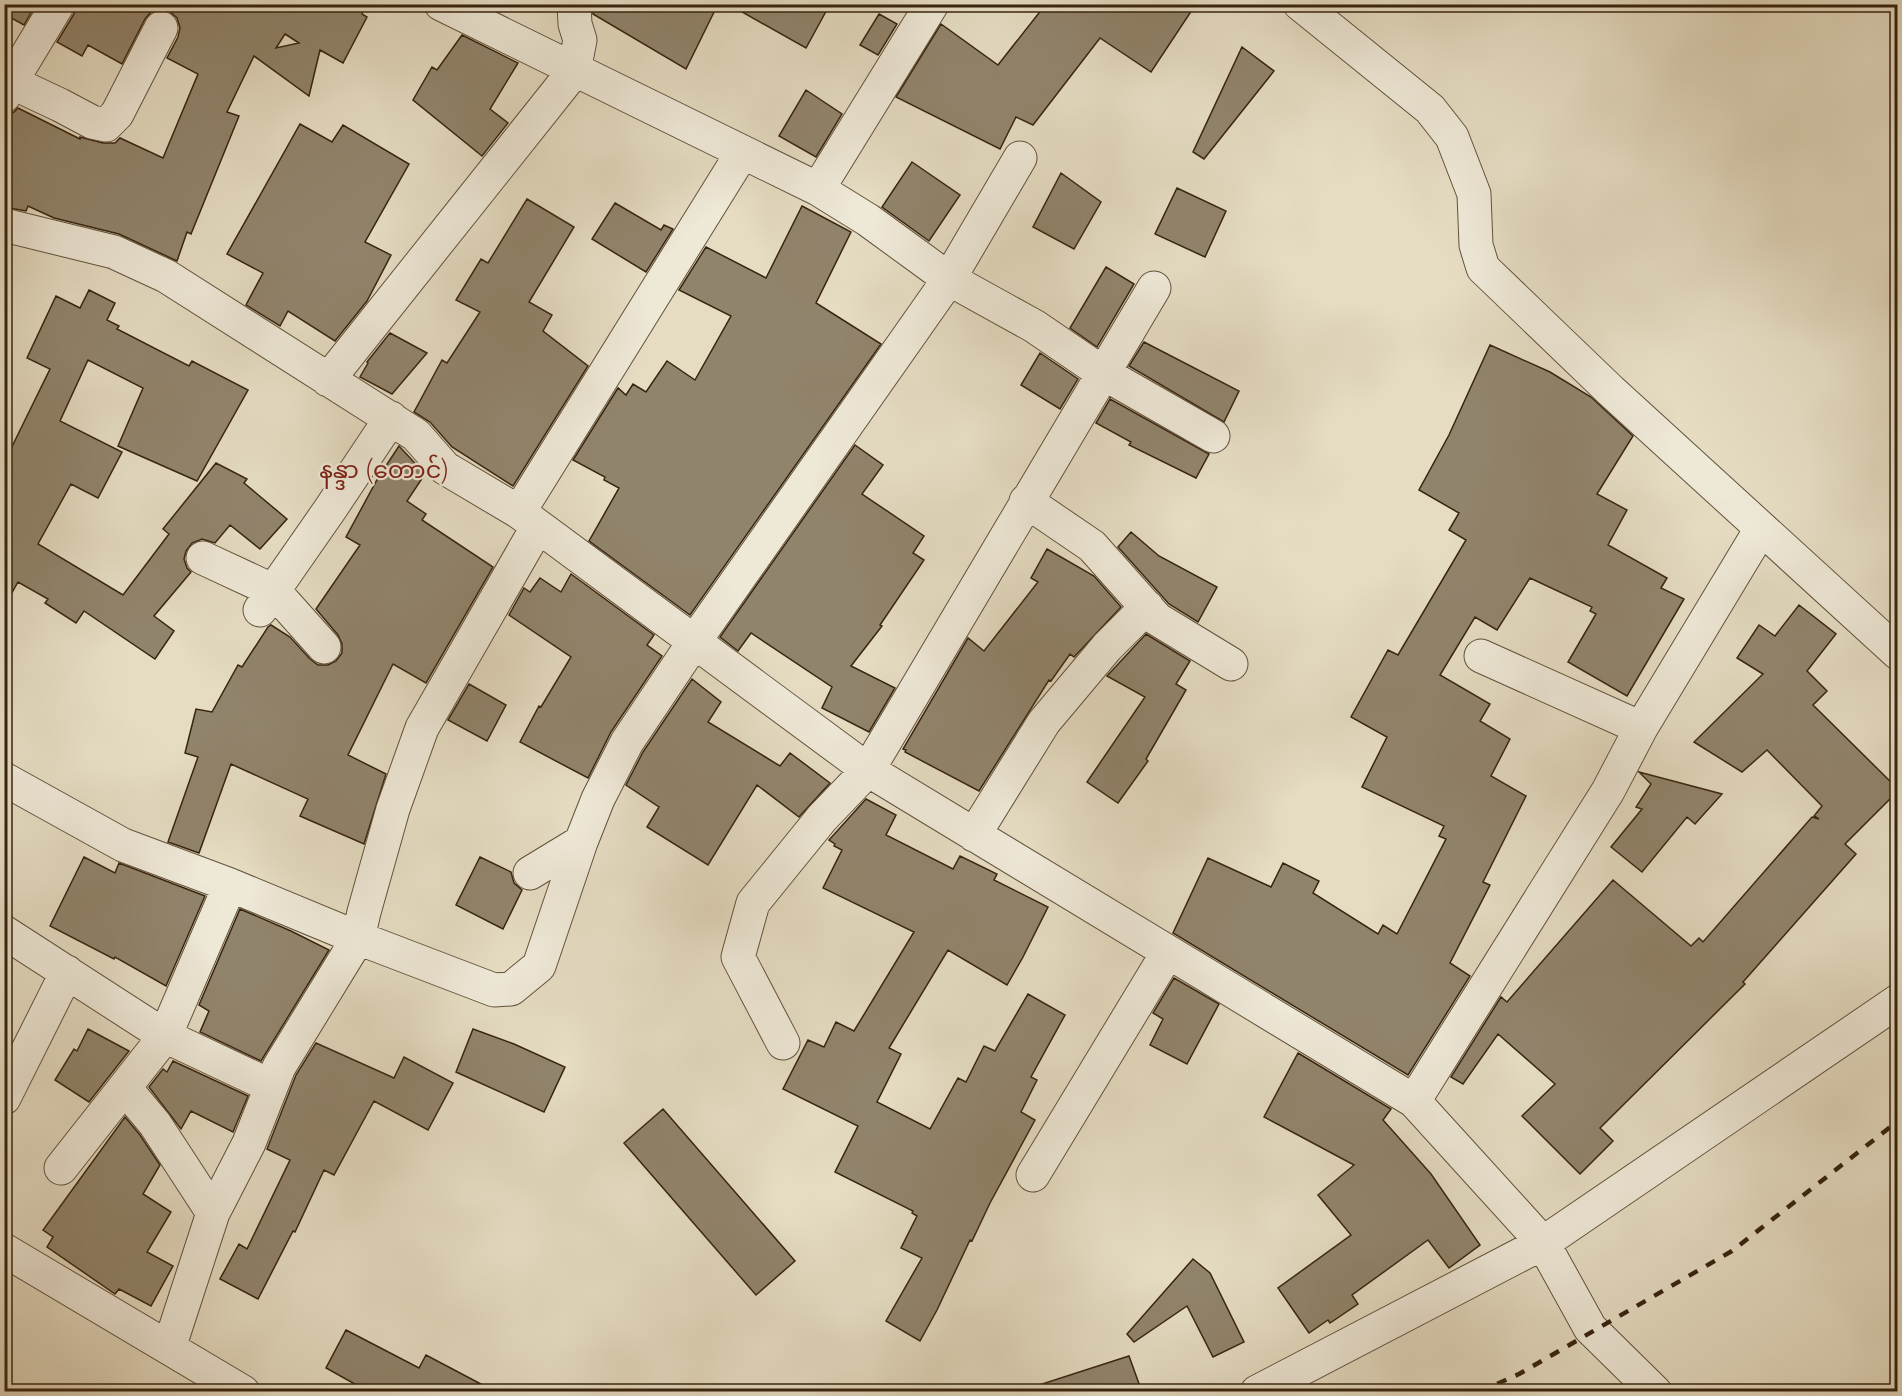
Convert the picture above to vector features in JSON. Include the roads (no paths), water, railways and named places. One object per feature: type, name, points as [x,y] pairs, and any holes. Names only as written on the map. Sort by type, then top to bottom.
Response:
[{"type":"street","points":[[58,4],[8,89],[60,105],[92,122],[106,125],[117,114],[161,28]]},
{"type":"street","points":[[441,4],[818,189],[868,220],[949,279],[1034,326],[1103,373],[1213,436]]},
{"type":"street","points":[[328,380],[574,70],[579,40],[574,4]]},
{"type":"street","points":[[818,189],[932,4]]},
{"type":"street","points":[[1300,4],[1430,109],[1452,137],[1474,194],[1476,246],[1483,268],[1611,391],[1898,653]]},
{"type":"street","points":[[169,1348],[213,1213],[249,1143],[279,1067],[358,938],[393,809],[422,728],[529,519],[742,153]]},
{"type":"street","points":[[4,779],[123,845],[494,990],[511,989],[539,966],[581,842],[598,799],[627,742],[694,642],[949,279],[1020,158]]},
{"type":"street","points":[[8,234],[114,252],[166,276],[416,435],[445,468],[529,519],[868,770],[1414,1101],[1543,1243],[1590,1328],[1655,1392]]},
{"type":"street","points":[[783,1043],[738,957],[753,903],[822,818],[868,770],[1154,288]]},
{"type":"street","points":[[267,601],[390,418]]},
{"type":"street","points":[[1026,501],[1092,546],[1157,619],[1231,664]]},
{"type":"street","points":[[1414,1101],[1608,791],[1641,728],[1761,529]]},
{"type":"street","points":[[203,558],[267,601],[324,647]]},
{"type":"street","points":[[974,835],[1044,722],[1107,647],[1147,608]]},
{"type":"street","points":[[1481,656],[1641,728]]},
{"type":"street","points":[[530,873],[581,842]]},
{"type":"street","points":[[61,1168],[165,1036],[230,885]]},
{"type":"street","points":[[4,932],[165,1036],[271,1086]]},
{"type":"street","points":[[1033,1174],[1168,952]]},
{"type":"street","points":[[4,1098],[67,972]]},
{"type":"street","points":[[1257,1392],[1543,1243],[1898,1001]]},
{"type":"street","points":[[125,1088],[155,1124],[213,1213]]},
{"type":"street","points":[[4,1250],[243,1392]]},
{"type":"railway","points":[[1479,1392],[1519,1374],[1732,1251],[1898,1121]]},
{"type":"district","name":"နန္ဒာ (တောင်)","points":[[384,470]]}]
